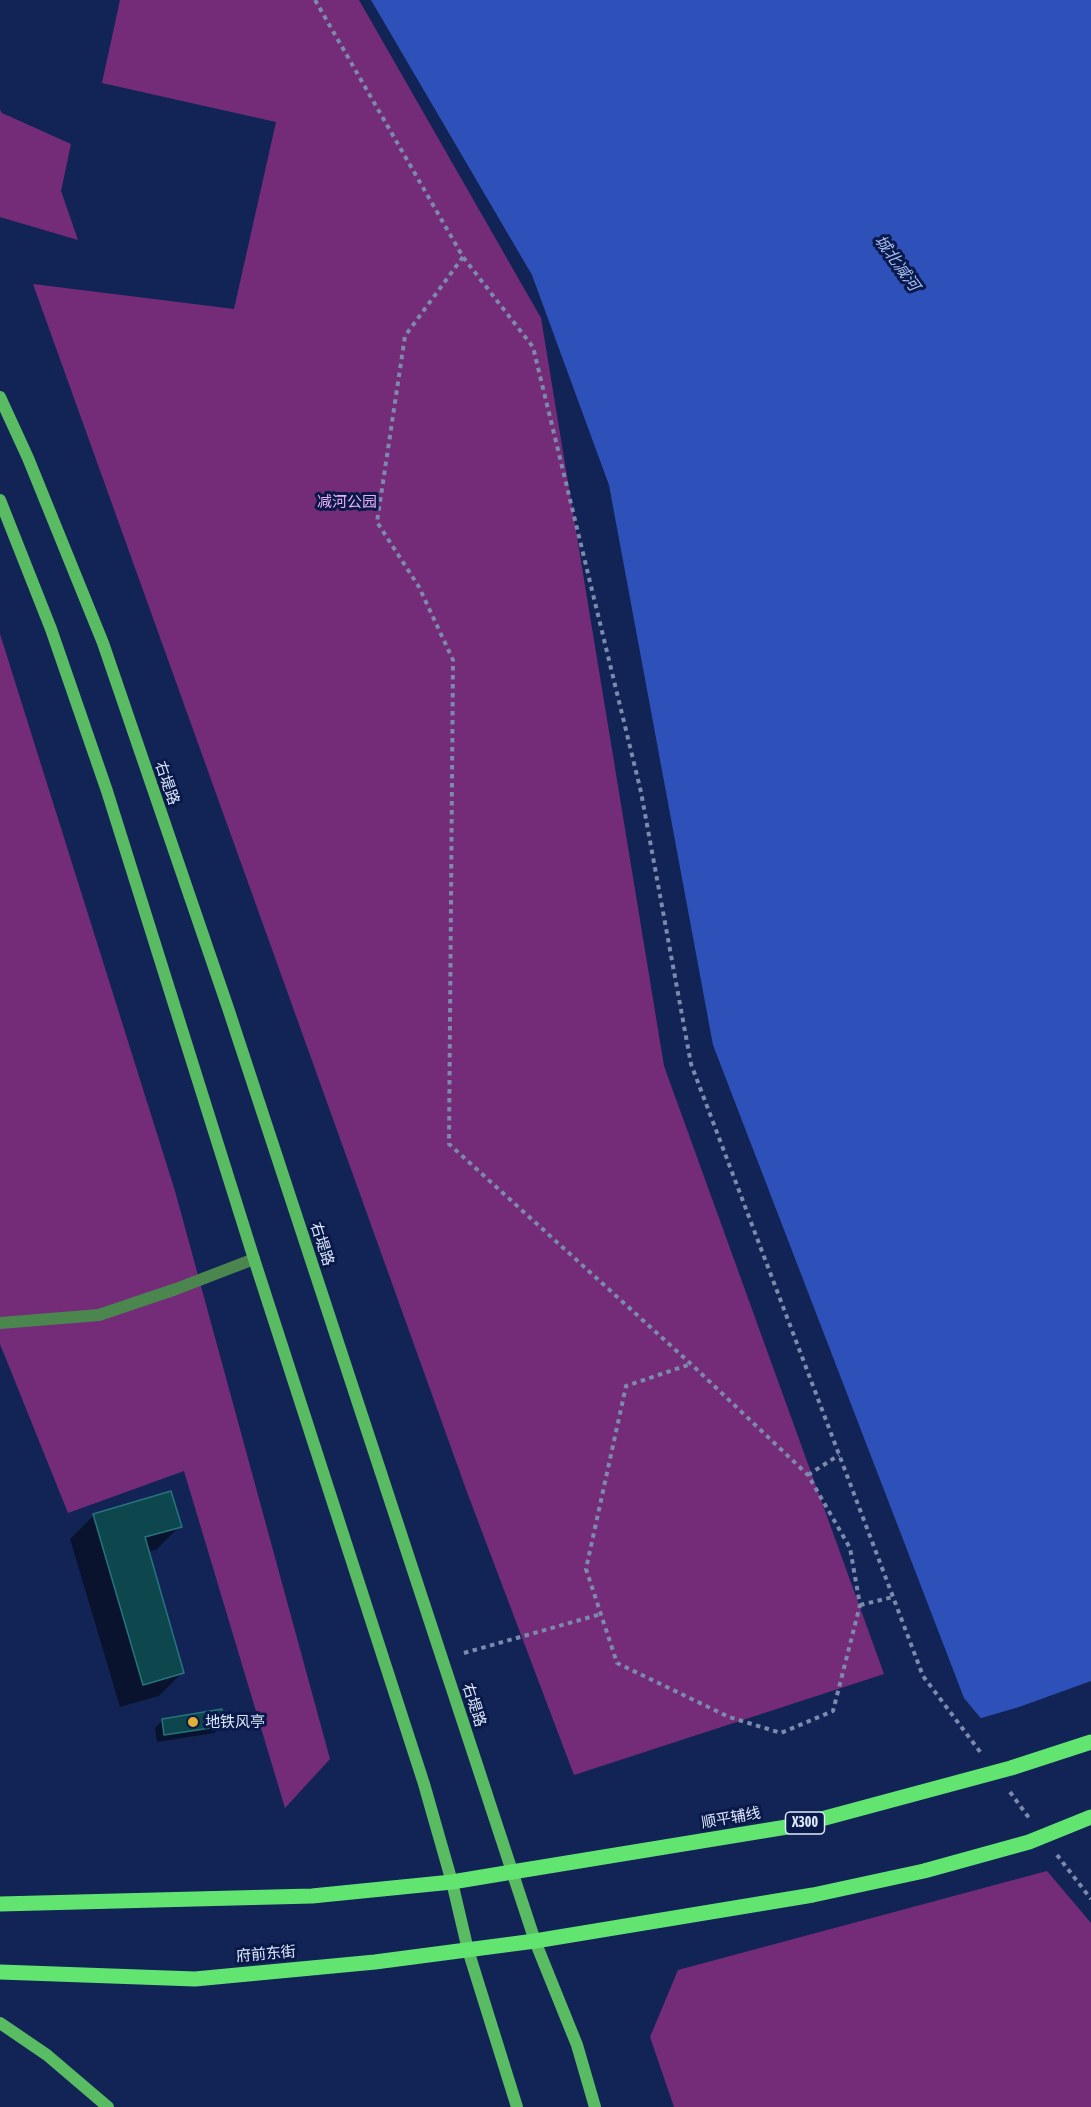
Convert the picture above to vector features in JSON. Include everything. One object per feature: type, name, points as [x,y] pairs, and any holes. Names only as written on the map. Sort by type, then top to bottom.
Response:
[{"type":"main road","name":"右堤路","points":[[0,397],[28,458],[107,654],[232,1019],[535,1941],[577,2045],[595,2107]]},
{"type":"main road","points":[[0,500],[51,629],[104,780],[254,1259],[424,1784],[452,1882],[468,1950],[518,2107]]},
{"type":"main road","name":"顺平辅线","points":[[512,1872],[609,1858],[799,1825],[1011,1768],[1091,1742]]},
{"type":"main road","points":[[535,1941],[813,1895],[1029,1842],[1091,1818]]},
{"type":"main road","points":[[0,1904],[312,1896],[452,1882],[512,1872]]},
{"type":"main road","name":"府前东街","points":[[0,1972],[195,1979],[375,1962],[535,1941]]},
{"type":"main road","points":[[0,2023],[47,2055],[108,2107]]},
{"type":"street","points":[[0,1323],[99,1315],[176,1290],[254,1259]]},
{"type":"path","points":[[315,0],[463,257],[533,348],[641,792],[691,1064],[923,1676]]},
{"type":"path","points":[[463,257],[405,336],[377,522],[419,587],[453,660],[449,1144],[691,1364],[808,1475],[850,1548],[860,1605],[832,1711],[781,1733],[729,1717],[617,1663],[586,1569],[626,1386],[691,1364]]},
{"type":"path","points":[[808,1475],[839,1455]]},
{"type":"path","points":[[860,1605],[893,1597]]},
{"type":"path","points":[[443,1659],[601,1614]]},
{"type":"green space","name":"减河公园","points":[[120,0],[359,0],[541,318],[664,1066],[884,1674],[574,1775],[467,1492],[33,284],[234,309],[276,122],[102,83]]},
{"type":"green space","points":[[0,110],[2,113],[71,144],[61,191],[78,240],[0,217]]},
{"type":"green space","points":[[0,634],[175,1191],[330,1759],[285,1808],[184,1471],[68,1513],[0,1344]]},
{"type":"green space","points":[[1047,1871],[1091,1923],[1091,2107],[674,2107],[650,2037],[678,1970]]},
{"type":"water","name":"城北减河","points":[[371,0],[1091,0],[1091,1851],[964,1698],[713,1045],[609,485],[532,275]]},
{"type":"pier","points":[[1091,1681],[1091,1854],[978,1719]]},
{"type":"building","points":[[171,1491],[182,1527],[145,1537],[184,1673],[143,1685],[93,1514]]},
{"type":"building","name":"地铁风亭","points":[[222,1709],[224,1726],[164,1735],[162,1719]]},
{"type":"place","name":"地铁风亭","points":[[193,1722]]}]
